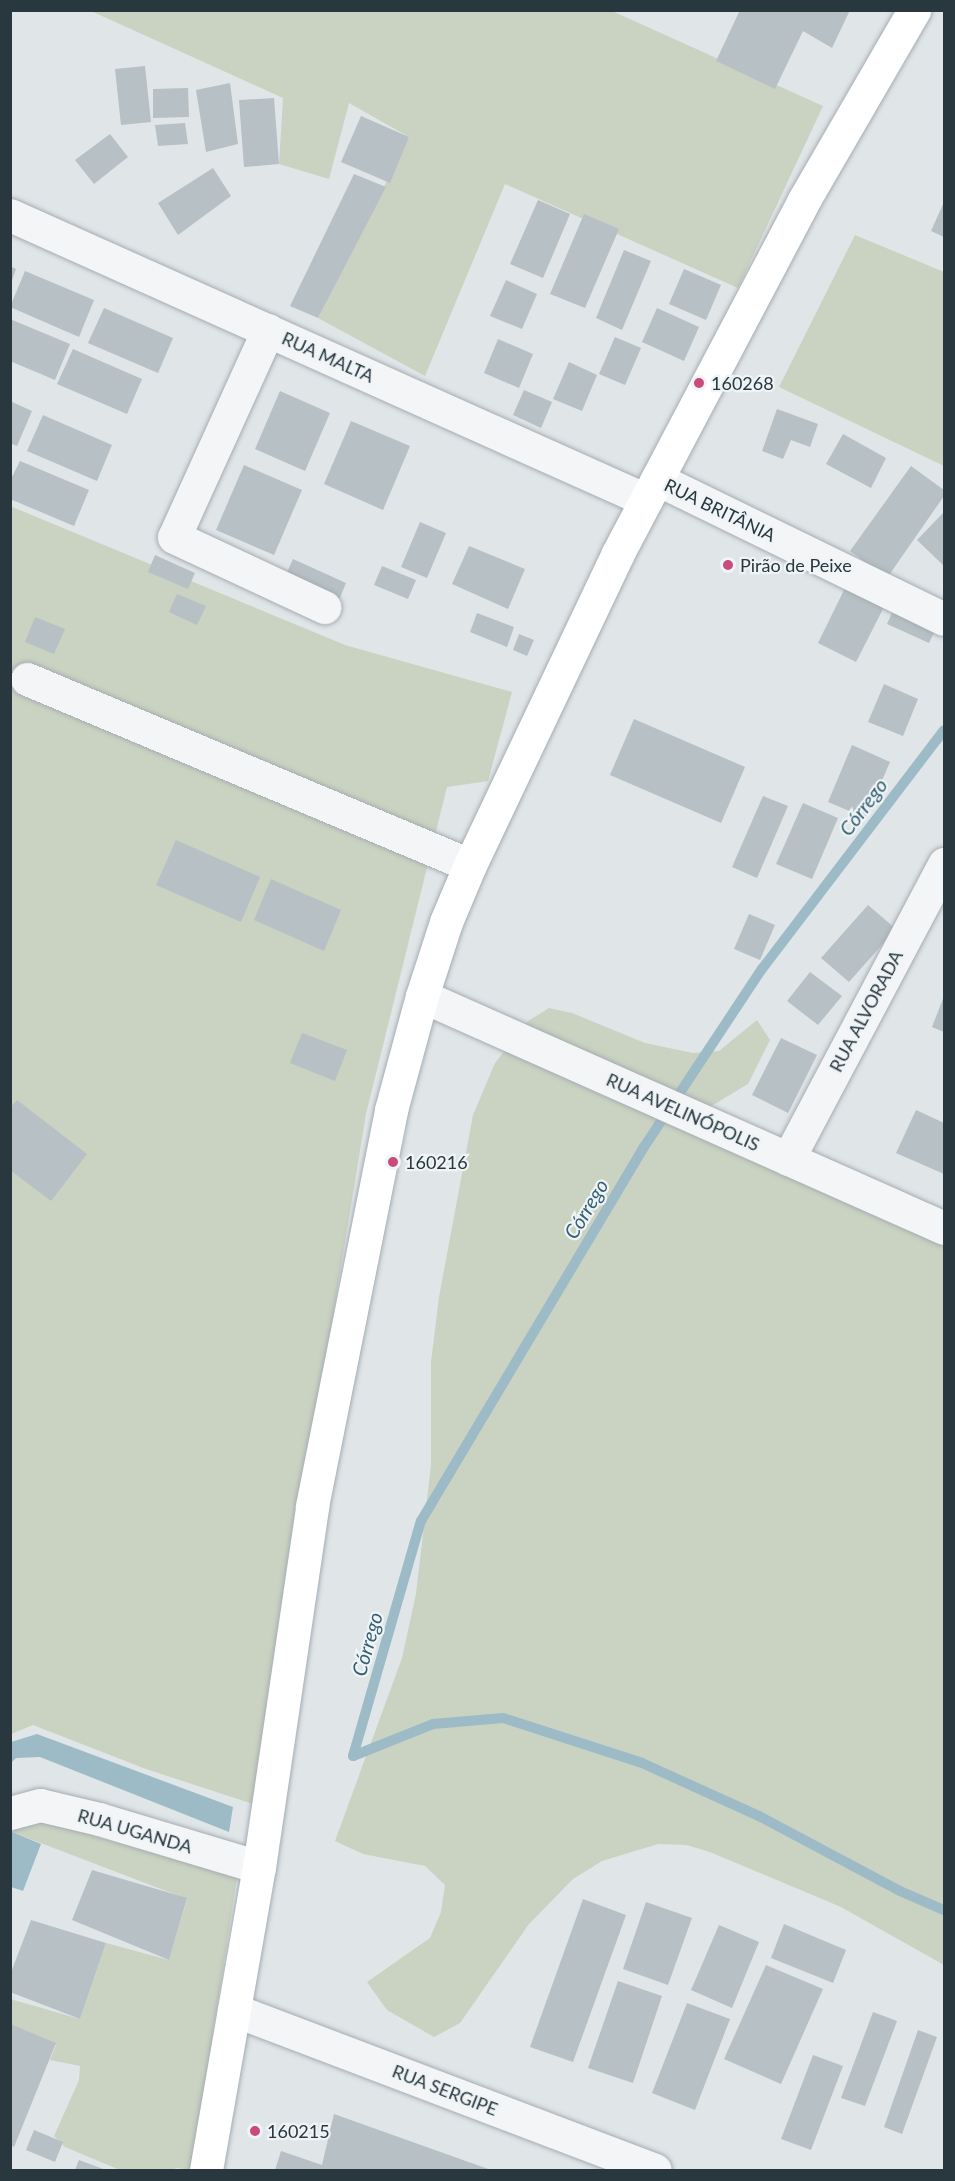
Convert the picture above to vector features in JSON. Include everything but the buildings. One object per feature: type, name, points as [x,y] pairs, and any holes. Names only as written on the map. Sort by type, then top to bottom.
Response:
[{"type":"main road","points":[[206,2170],[259,1867],[312,1506],[391,1110],[422,996],[447,922],[470,866],[618,553],[804,200],[914,10]]},
{"type":"street","name":"RUA MALTA","points":[[10,215],[268,330],[651,490]]},
{"type":"street","points":[[268,330],[174,537],[324,607]]},
{"type":"street","name":"RUA BRITÂNIA","points":[[651,490],[945,619]]},
{"type":"street","points":[[27,679],[470,866]]},
{"type":"street","name":"RUA ALVORADA","points":[[788,1159],[945,864]]},
{"type":"street","name":"RUA AVELINÓPOLIS","points":[[422,996],[945,1228]]},
{"type":"street","name":"RUA UGANDA","points":[[10,1813],[40,1805],[99,1819],[259,1867]]},
{"type":"street","name":"RUA SERGIPE","points":[[234,2010],[655,2170]]},
{"type":"green space","points":[[91,11],[612,11],[823,106],[738,288],[505,184],[425,376],[318,318],[409,137],[349,103],[329,179],[279,164],[283,98]]},
{"type":"green space","points":[[855,235],[944,272],[944,466],[779,387]]},
{"type":"green space","points":[[10,506],[345,645],[512,692],[488,781],[447,787],[366,1114],[253,1804],[146,1769],[33,1725],[11,1734]]},
{"type":"green space","points":[[549,1008],[572,1013],[645,1043],[693,1053],[719,1051],[757,1020],[770,1040],[748,1084],[703,1111],[713,1135],[778,1173],[834,1195],[944,1214],[944,1965],[841,1907],[710,1852],[686,1845],[658,1844],[602,1861],[573,1879],[529,1924],[460,2023],[434,2037],[387,2010],[367,1982],[430,1938],[441,1912],[445,1885],[425,1866],[363,1854],[335,1841],[402,1658],[416,1594],[431,1465],[431,1362],[439,1297],[473,1115],[495,1063],[528,1021]]},
{"type":"green space","points":[[26,1820],[45,1822],[237,1877],[192,2170],[176,2168],[173,2170],[120,2170],[65,2147],[54,2136],[79,2080],[80,2066],[50,2060],[56,2045],[11,2025],[10,1999],[80,2019],[106,1943],[169,1960],[187,1899],[12,1832]]},
{"type":"water","points":[[37,1734],[233,1807],[229,1832],[40,1757],[16,1758],[11,1763],[11,1742]]},
{"type":"water","points":[[12,1832],[41,1844],[23,1891],[11,1887]]},
{"type":"waterway","name":"Córrego","points":[[353,1756],[421,1521],[644,1147],[762,969],[944,730]]},
{"type":"waterway","points":[[353,1756],[433,1724],[503,1718],[642,1763],[759,1816],[900,1891],[944,1910]]},
{"type":"place","name":"160268","points":[[699,383]]},
{"type":"place","name":"Pirão de Peixe","points":[[728,565]]},
{"type":"place","name":"160216","points":[[393,1162]]},
{"type":"place","name":"160215","points":[[255,2131]]}]
